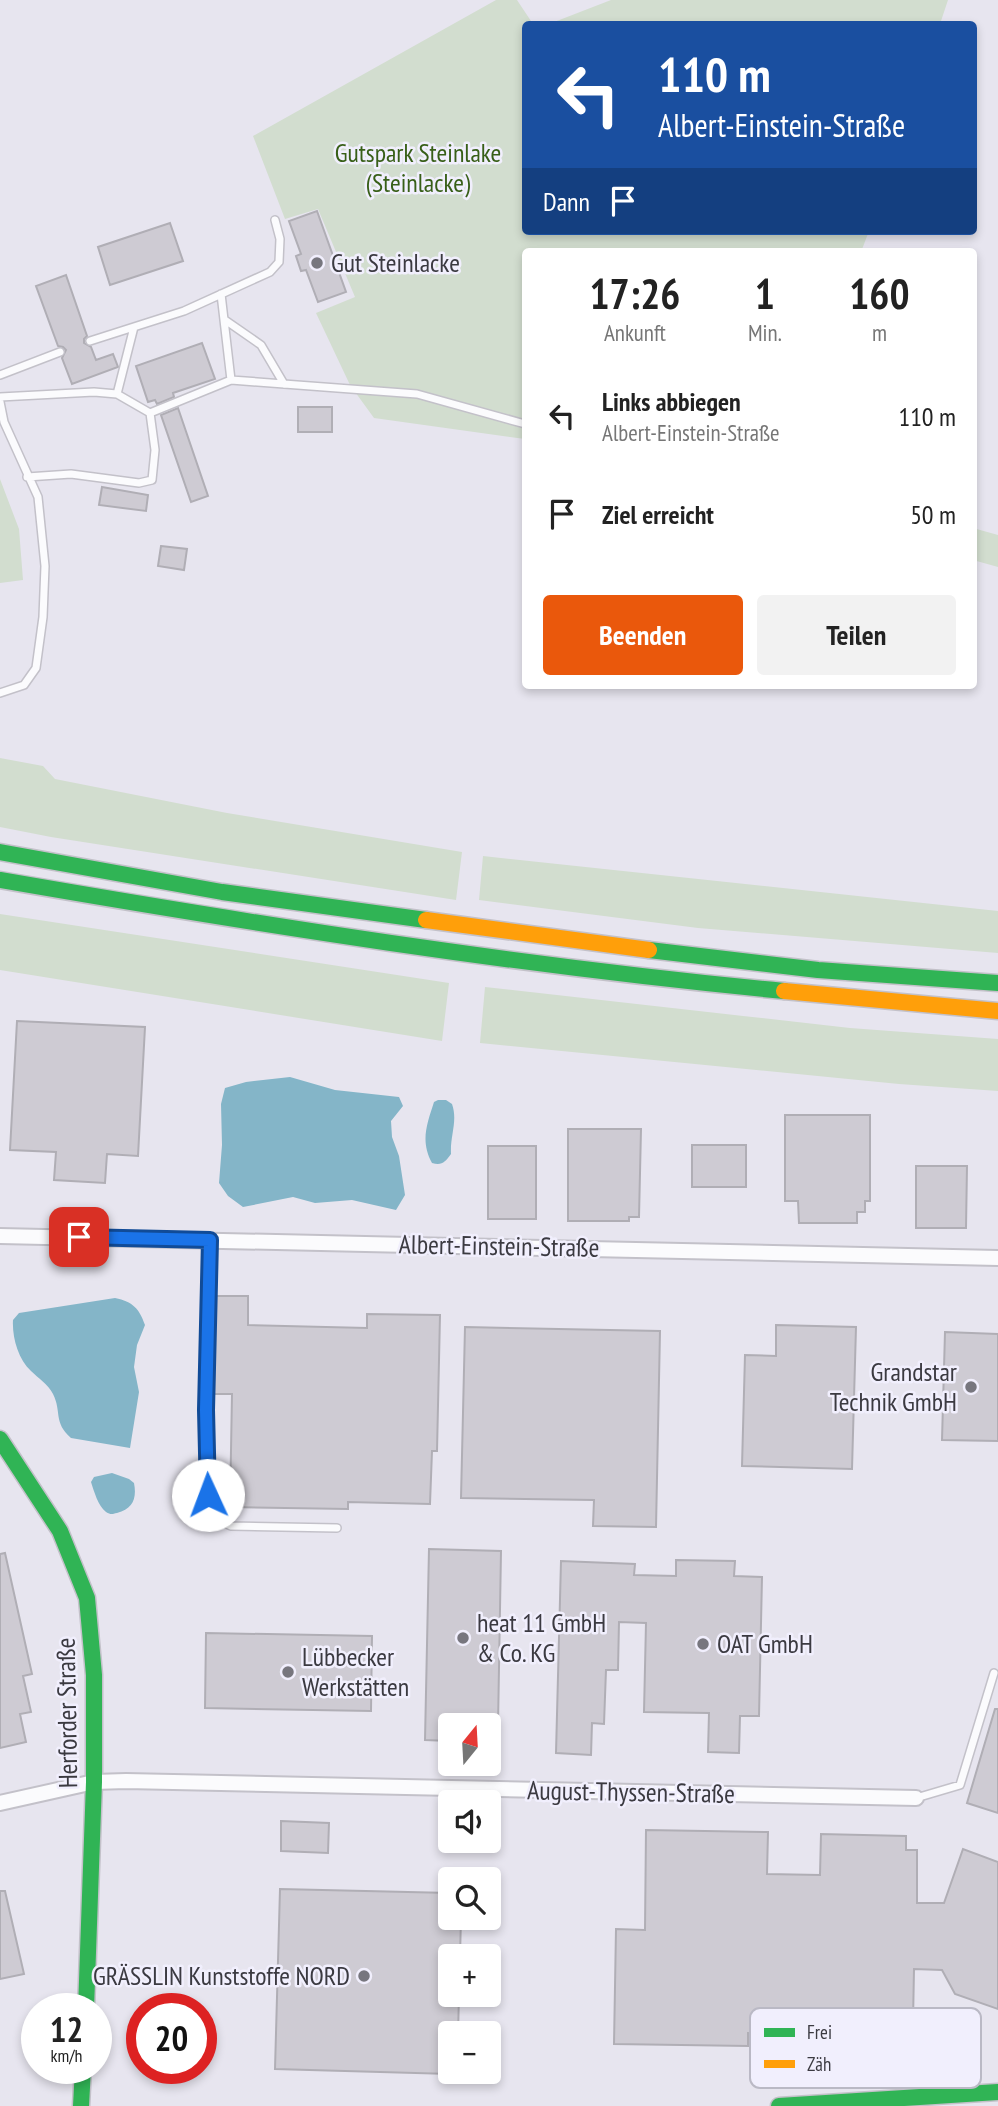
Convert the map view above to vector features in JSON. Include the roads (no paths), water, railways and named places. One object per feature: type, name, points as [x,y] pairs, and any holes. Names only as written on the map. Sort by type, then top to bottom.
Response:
[{"type":"main road","points":[[0,852],[222,892],[639,949],[818,970],[998,983]]},
{"type":"main road","points":[[0,880],[221,918],[448,952],[657,978],[998,1011]]},
{"type":"main road","name":"Herforder Straße","points":[[0,1439],[60,1531],[87,1598],[94,1675],[94,1782],[87,1993]]},
{"type":"main road","points":[[81,2106],[82,2084]]},
{"type":"main road","points":[[86,2084],[93,2106]]},
{"type":"main road","points":[[779,2106],[998,2092]]},
{"type":"street","name":"Albert-Einstein-Straße","points":[[0,1236],[998,1258]]},
{"type":"street","name":"August-Thyssen-Straße","points":[[0,1803],[94,1782],[126,1781],[916,1798]]},
{"type":"lane","points":[[90,341],[184,311],[270,272],[279,262],[279,239],[275,220]]},
{"type":"lane","points":[[221,294],[231,380]]},
{"type":"lane","points":[[225,320],[261,345],[284,384]]},
{"type":"lane","points":[[117,394],[134,327]]},
{"type":"lane","points":[[0,375],[60,352]]},
{"type":"lane","points":[[150,413],[231,380],[416,394],[522,423]]},
{"type":"lane","points":[[0,693],[24,685],[36,668],[43,617],[45,566],[38,498],[4,422],[0,400],[94,392],[117,394],[150,413]]},
{"type":"lane","points":[[27,477],[71,474],[139,483],[152,480],[155,450],[150,413]]},
{"type":"lane","points":[[210,1240],[206,1410],[208,1495],[214,1511],[220,1521],[231,1526],[337,1528]]},
{"type":"lane","points":[[916,1798],[960,1785],[994,1673]]},
{"type":"water","points":[[290,1077],[335,1090],[399,1097],[403,1106],[391,1121],[405,1195],[396,1210],[352,1200],[315,1203],[293,1197],[243,1207],[228,1196],[219,1183],[221,1104],[225,1088],[246,1082]]},
{"type":"water","points":[[446,1100],[452,1104],[454,1116],[451,1154],[441,1164],[432,1163],[426,1147],[427,1125],[434,1102]]},
{"type":"water","points":[[115,1298],[134,1307],[145,1325],[137,1345],[134,1367],[139,1392],[130,1448],[71,1438],[62,1427],[53,1394],[23,1360],[14,1333],[13,1320],[19,1313]]},
{"type":"water","points":[[112,1473],[134,1483],[135,1493],[133,1502],[127,1509],[112,1514],[101,1506],[91,1482],[94,1477]]},
{"type":"place","name":"Gut Steinlacke","points":[[317,263]]},
{"type":"place","name":"Grandstar Technik GmbH","points":[[971,1387]]},
{"type":"place","name":"heat 11 GmbH & Co. KG","points":[[463,1638]]},
{"type":"place","name":"OAT GmbH","points":[[703,1644]]},
{"type":"place","name":"Lübbecker Werkstätten","points":[[288,1672]]},
{"type":"place","name":"GRÄSSLIN Kunststoffe NORD","points":[[364,1976]]},
{"type":"park label","name":"Gutspark Steinlake (Steinlacke)","points":[[418,168]]}]
